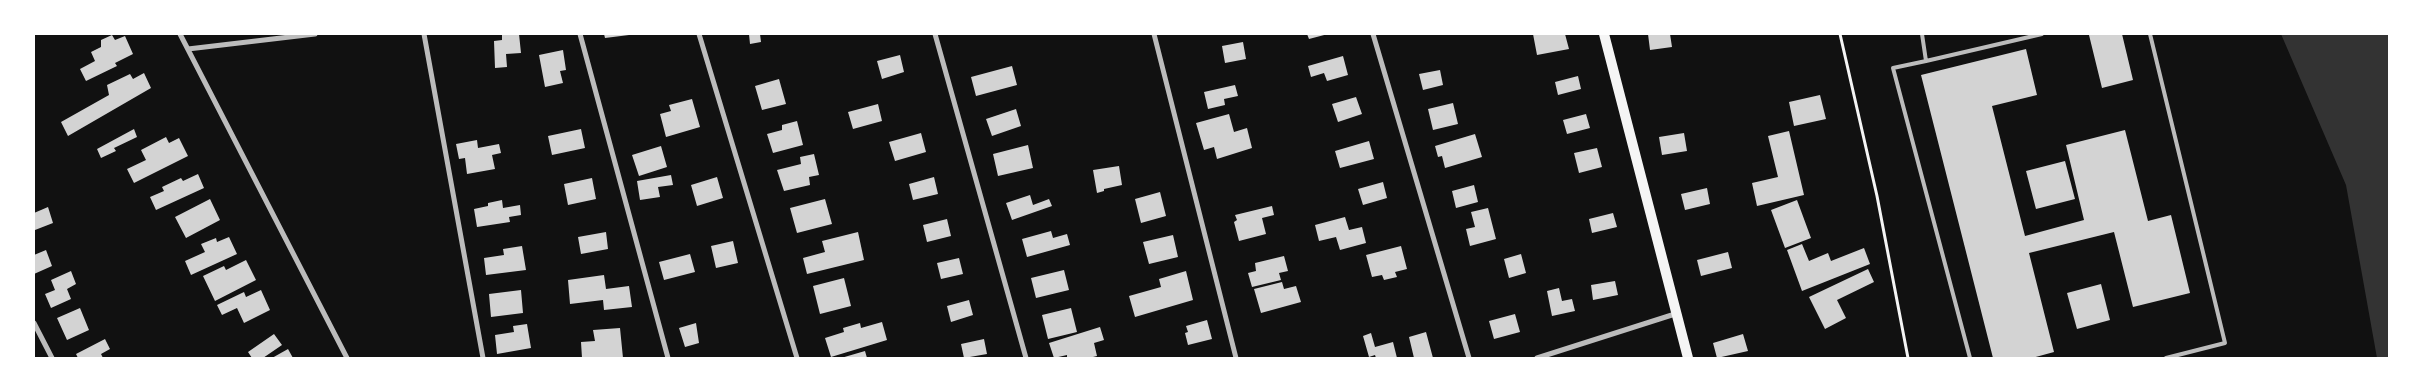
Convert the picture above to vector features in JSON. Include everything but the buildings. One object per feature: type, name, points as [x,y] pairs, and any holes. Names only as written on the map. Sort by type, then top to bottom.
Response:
[{"type":"main road","points":[[1604,34],[1675,314],[1688,358]]},
{"type":"street","points":[[180,34],[347,358]]},
{"type":"street","points":[[188,49],[315,34]]},
{"type":"street","points":[[424,34],[483,358]]},
{"type":"street","points":[[580,34],[668,358]]},
{"type":"street","points":[[699,34],[797,358]]},
{"type":"street","points":[[935,34],[1026,358]]},
{"type":"street","points":[[1154,34],[1236,358]]},
{"type":"street","points":[[1373,34],[1469,358]]},
{"type":"street","points":[[1537,358],[1675,314]]},
{"type":"street","points":[[34,323],[52,358]]},
{"type":"lane","points":[[1922,34],[1926,61]]},
{"type":"lane","points":[[1970,358],[1893,68],[2042,34]]},
{"type":"lane","points":[[2150,34],[2225,343],[2166,358]]},
{"type":"path","points":[[1840,34],[1877,196],[1908,358]]},
{"type":"shaded area","points":[[2281,34],[2389,34],[2389,358],[2377,358],[2346,185]]}]
